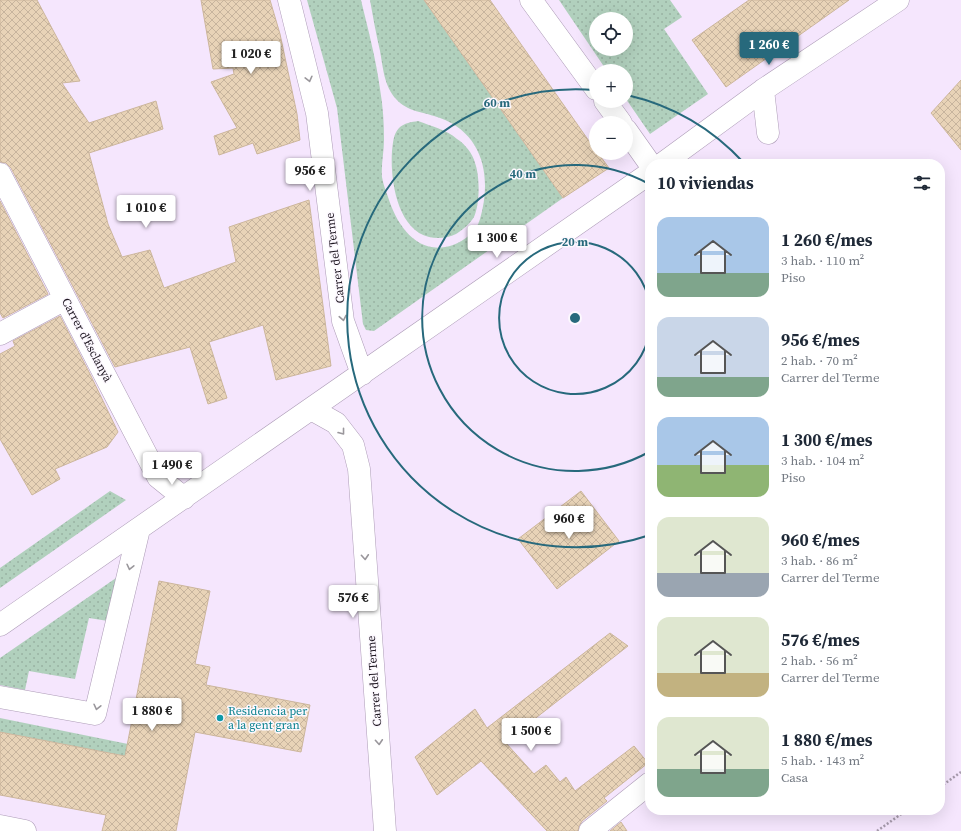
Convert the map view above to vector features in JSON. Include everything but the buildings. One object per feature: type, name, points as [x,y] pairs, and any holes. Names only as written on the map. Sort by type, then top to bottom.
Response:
[{"type":"street","name":"Carrer del Terme","points":[[289,0],[317,112],[343,321],[362,374]]},
{"type":"street","points":[[531,0],[589,79]]},
{"type":"street","points":[[669,159],[884,4]]},
{"type":"street","points":[[763,90],[768,133]]},
{"type":"street","points":[[633,140],[646,159]]},
{"type":"street","name":"Carrer d'Esclanyà","points":[[0,174],[158,477],[184,498]]},
{"type":"street","points":[[0,625],[645,176]]},
{"type":"street","points":[[0,334],[65,299]]},
{"type":"street","name":"Carrer del Terme","points":[[311,409],[336,423],[352,445],[359,469],[385,831]]},
{"type":"street","points":[[0,697],[95,714],[139,529]]},
{"type":"street","points":[[590,831],[645,787]]},
{"type":"street","points":[[0,826],[25,831]]},
{"type":"path","points":[[945,783],[961,772]]},
{"type":"path","points":[[877,831],[900,815]]},
{"type":"green space","points":[[307,0],[361,0],[374,55],[382,102],[384,140],[382,180],[397,218],[403,228],[419,243],[429,247],[441,248],[453,245],[470,235],[476,228],[484,204],[484,173],[481,159],[475,146],[455,125],[440,118],[405,107],[392,94],[386,82],[370,0],[424,0],[563,198],[374,331],[366,330],[363,324],[337,108]]},
{"type":"green space","points":[[559,0],[670,0],[682,17],[664,29],[708,94],[650,134],[632,108],[633,64],[602,64],[597,56],[633,56],[633,12],[589,12],[589,44]]},
{"type":"green space","points":[[418,121],[444,131],[460,141],[471,153],[477,169],[478,198],[474,217],[456,234],[443,238],[429,237],[418,232],[409,224],[398,202],[394,188],[392,175],[392,151],[397,130],[403,125]]},
{"type":"green space","points":[[110,491],[126,500],[0,588],[0,568]]},
{"type":"green space","points":[[116,578],[108,621],[89,618],[75,679],[29,671],[25,690],[0,685],[0,658]]},
{"type":"green space","points":[[0,718],[128,744],[125,756],[0,732]]},
{"type":"place","name":"Residencia per a la gent gran","points":[[220,718]]}]
